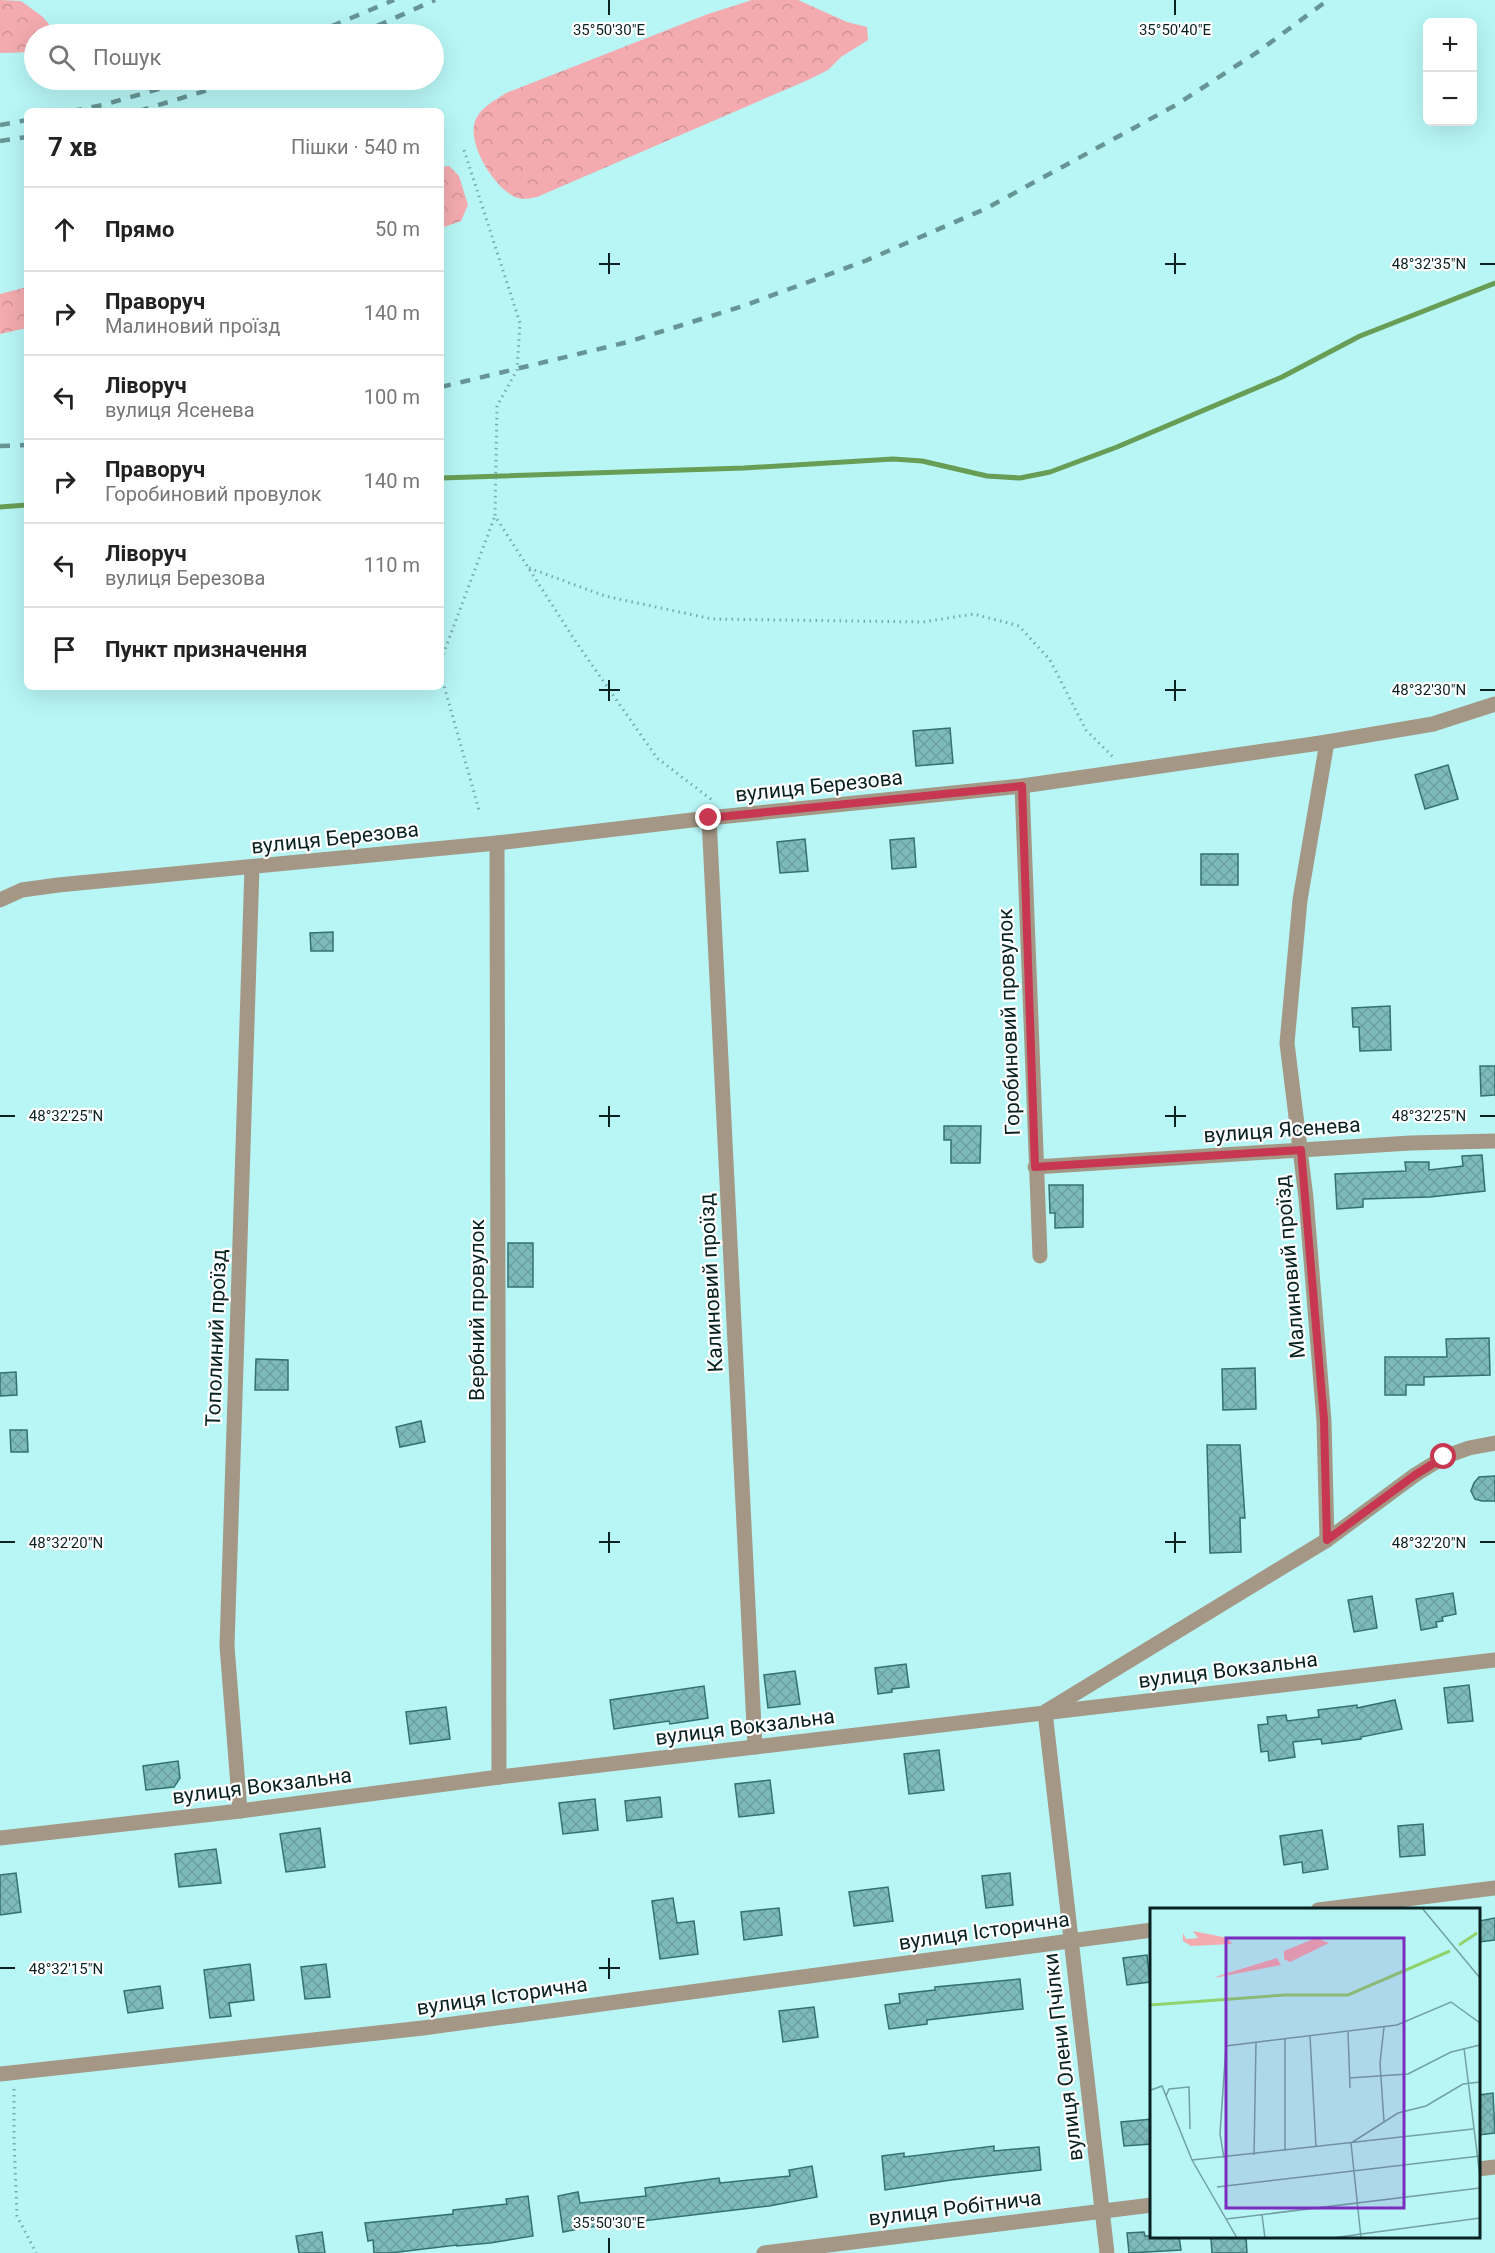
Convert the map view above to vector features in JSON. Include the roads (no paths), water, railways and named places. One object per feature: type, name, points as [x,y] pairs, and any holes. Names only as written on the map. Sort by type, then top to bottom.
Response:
[{"type":"street","name":"вулиця Березова","points":[[0,900],[22,890],[58,885],[497,843],[709,818],[1022,786],[1328,742],[1433,724],[1495,704]]},
{"type":"street","name":"Малиновий проїзд","points":[[1327,1540],[1324,1420],[1301,1150],[1287,1043],[1300,900],[1328,742]]},
{"type":"street","name":"Горобиновий провулок","points":[[1022,786],[1040,1256]]},
{"type":"street","name":"Калиновий проїзд","points":[[709,818],[755,1747]]},
{"type":"street","name":"Вербний провулок","points":[[497,843],[499,1777]]},
{"type":"street","name":"Тополиний проїзд","points":[[240,1811],[227,1646],[252,867]]},
{"type":"street","name":"вулиця Ясенева","points":[[1035,1167],[1410,1143],[1495,1141]]},
{"type":"street","points":[[1045,1712],[1327,1540],[1415,1475],[1444,1457],[1469,1448],[1495,1443]]},
{"type":"street","name":"вулиця Вокзальна","points":[[0,1838],[1495,1660]]},
{"type":"street","name":"вулиця Олени Пчілки","points":[[1045,1712],[1107,2253]]},
{"type":"street","points":[[1334,1908],[1495,1888]]},
{"type":"street","name":"вулиця Історична","points":[[7,2073],[423,2028],[1150,1930]]},
{"type":"street","points":[[1480,2169],[1495,2167]]},
{"type":"street","name":"вулиця Робітнича","points":[[764,2253],[1150,2205]]},
{"type":"waterway","points":[[444,478],[744,468],[893,459],[922,461],[987,476],[1020,478],[1050,472],[1117,447],[1282,377],[1360,336],[1495,283]]},
{"type":"waterway","points":[[0,507],[24,505]]},
{"type":"railway","points":[[337,24],[394,0]]},
{"type":"railway","points":[[381,24],[435,0]]},
{"type":"railway","points":[[444,386],[628,342],[746,305],[865,261],[985,209],[1176,105],[1259,51],[1328,0]]},
{"type":"railway","points":[[88,108],[155,90]]},
{"type":"railway","points":[[149,108],[208,90]]},
{"type":"railway","points":[[0,125],[24,121]]},
{"type":"railway","points":[[0,141],[24,137]]},
{"type":"railway","points":[[0,446],[24,445]]}]
